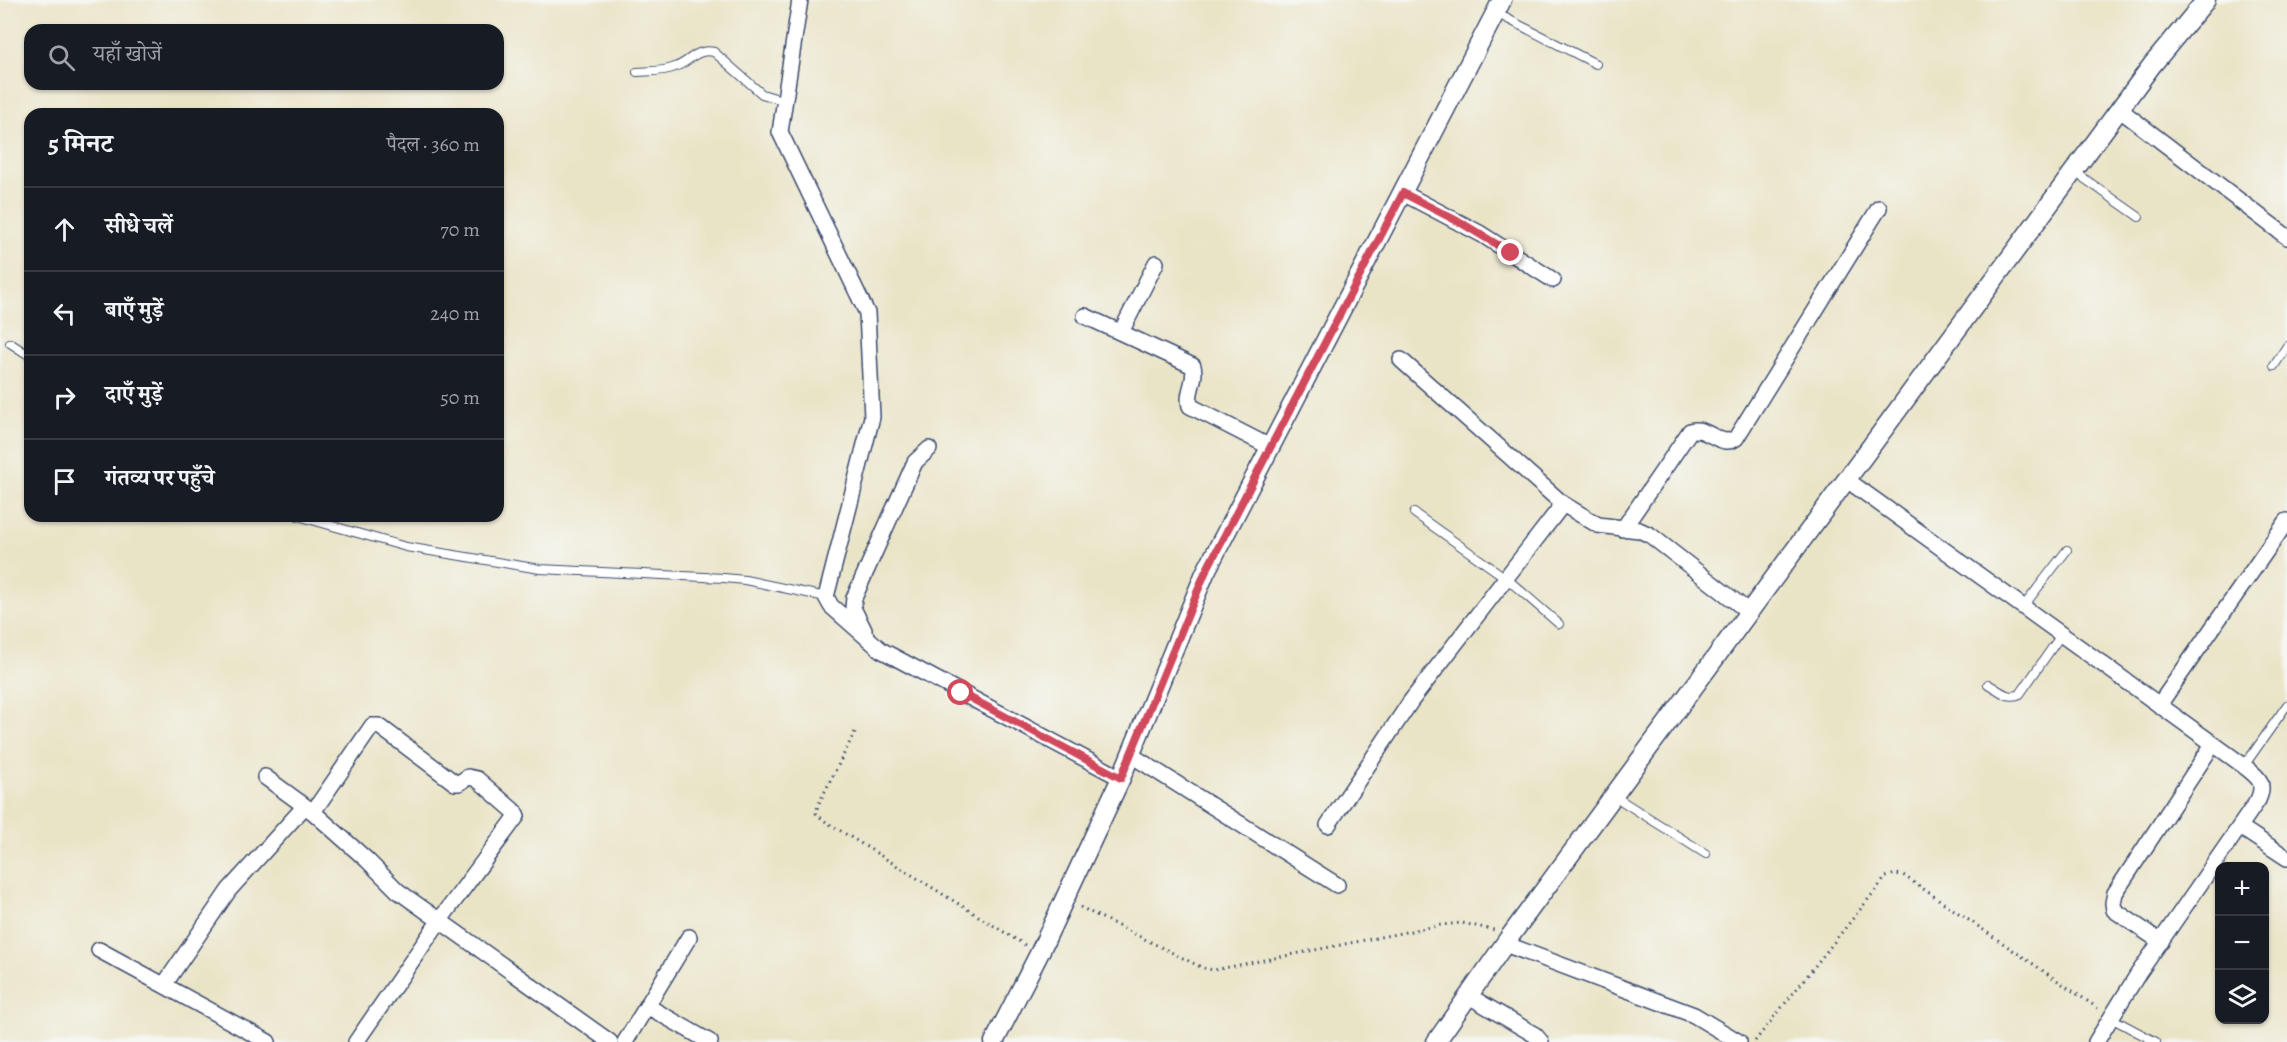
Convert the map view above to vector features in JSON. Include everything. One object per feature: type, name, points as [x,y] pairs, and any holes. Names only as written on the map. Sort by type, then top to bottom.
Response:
[{"type":"street","points":[[800,0],[780,132],[867,313],[872,417],[826,597],[831,606],[881,650],[1121,778]]},
{"type":"street","points":[[1436,1042],[1508,940],[2198,3]]},
{"type":"street","points":[[994,1042],[1039,954],[1121,778],[1205,573],[1498,6]]},
{"type":"street","points":[[2119,110],[2287,237]]},
{"type":"street","points":[[1403,193],[1481,234],[1553,280]]},
{"type":"street","points":[[1623,529],[1690,431],[1696,429],[1725,442],[1731,442],[1736,438],[1879,208]]},
{"type":"street","points":[[1121,332],[1156,263]]},
{"type":"street","points":[[1085,316],[1193,366],[1195,375],[1188,399],[1190,406],[1270,447]]},
{"type":"street","points":[[1401,360],[1563,504],[1598,525],[1639,530],[1650,535],[1749,612]]},
{"type":"street","points":[[868,638],[853,608],[854,598],[915,462],[929,449]]},
{"type":"street","points":[[1846,480],[2244,766],[2260,781],[2262,791],[2258,801],[2161,942],[2096,1042]]},
{"type":"street","points":[[1328,825],[1412,701],[1563,504]]},
{"type":"street","points":[[2159,705],[2287,521]]},
{"type":"street","points":[[164,985],[229,890],[309,809],[372,726],[376,725],[451,781],[459,783],[472,777],[515,812],[517,819],[440,920],[356,1042]]},
{"type":"street","points":[[2161,942],[2114,910],[2115,893],[2213,744]]},
{"type":"street","points":[[1131,754],[1337,885]]},
{"type":"street","points":[[265,777],[309,809],[398,891],[610,1042]]},
{"type":"street","points":[[2240,827],[2287,858]]},
{"type":"street","points":[[625,1042],[689,937]]},
{"type":"street","points":[[1508,940],[1694,1015],[1739,1042]]},
{"type":"street","points":[[99,950],[268,1042]]},
{"type":"street","points":[[1469,996],[1536,1035],[1541,1042]]},
{"type":"street","points":[[647,1006],[710,1042]]},
{"type":"lane","points":[[1498,6],[1596,64]]},
{"type":"lane","points":[[637,72],[672,69],[697,53],[707,50],[714,52],[762,94],[785,101]]},
{"type":"lane","points":[[2074,171],[2139,217]]},
{"type":"lane","points":[[10,343],[24,352]]},
{"type":"lane","points":[[2274,366],[2287,346]]},
{"type":"lane","points":[[1414,513],[1506,578],[1559,624]]},
{"type":"lane","points":[[319,522],[406,547],[540,569],[745,580],[826,597]]},
{"type":"lane","points":[[2023,607],[2067,550]]},
{"type":"lane","points":[[1988,684],[2009,696],[2020,694],[2061,635]]},
{"type":"lane","points":[[2244,766],[2287,705]]},
{"type":"lane","points":[[1614,796],[1706,854]]},
{"type":"lane","points":[[2111,1017],[2156,1042]]},
{"type":"path","points":[[855,732],[816,813],[823,820],[1039,954]]},
{"type":"path","points":[[1754,1042],[1886,877],[1895,874],[1903,875],[2111,1017]]},
{"type":"path","points":[[1065,899],[1203,968],[1214,970],[1441,925],[1462,923],[1508,940]]},
{"type":"route","points":[[961,693],[1121,778],[1205,573],[1403,193],[1463,224],[1511,253]]}]
